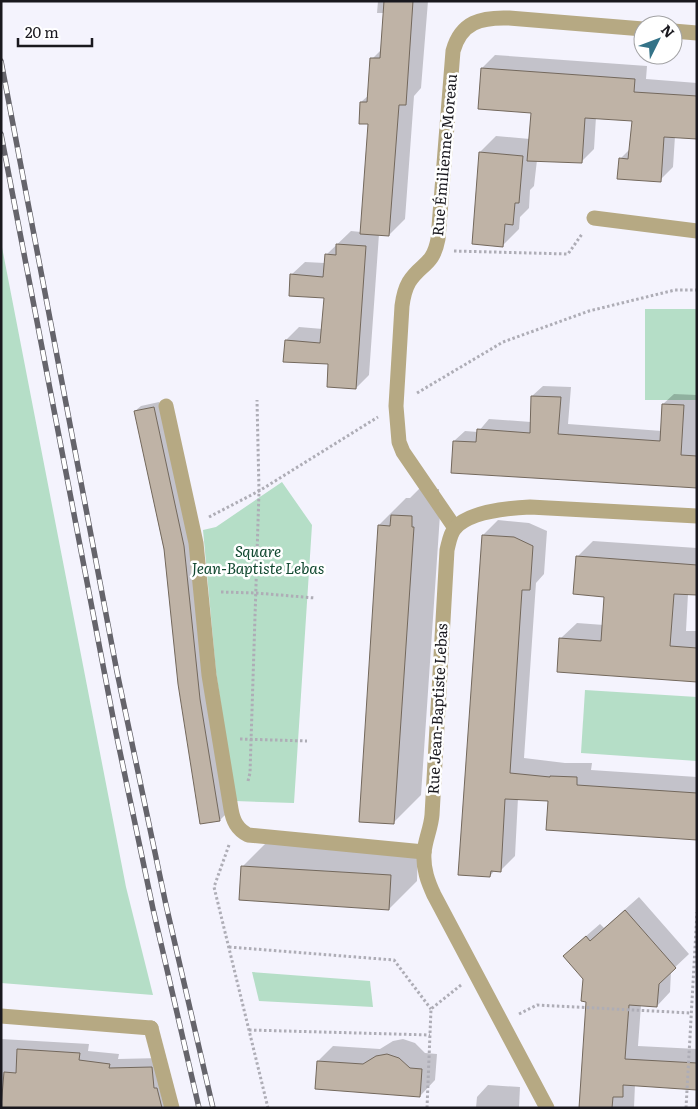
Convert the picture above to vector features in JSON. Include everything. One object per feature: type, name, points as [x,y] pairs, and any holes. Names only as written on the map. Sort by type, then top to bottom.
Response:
[{"type":"street","name":"Rue Émilienne Moreau","points":[[455,528],[404,452],[399,442],[397,430],[402,306],[408,283],[429,262],[437,245],[453,51],[456,41],[461,32],[469,25],[486,18],[633,28]]},
{"type":"street","points":[[683,32],[697,33]]},
{"type":"street","points":[[594,218],[697,230]]},
{"type":"street","points":[[166,406],[198,558],[210,675],[231,809],[236,824],[239,829],[248,835],[424,852]]},
{"type":"street","points":[[455,528],[465,520],[492,512],[530,507],[697,516]]},
{"type":"street","name":"Rue Jean-Baptiste Lebas","points":[[455,528],[450,536],[447,550],[432,815],[431,828],[424,852],[424,869],[428,881],[547,1108]]},
{"type":"street","points":[[1,1016],[151,1028],[172,1108]]},
{"type":"path","points":[[437,245],[568,254],[594,218]]},
{"type":"path","points":[[417,394],[502,342],[588,311],[675,290],[697,290]]},
{"type":"path","points":[[248,782],[250,774],[259,491],[257,400]]},
{"type":"path","points":[[192,526],[259,491],[385,413]]},
{"type":"path","points":[[201,592],[256,593],[315,598]]},
{"type":"path","points":[[220,740],[307,741]]},
{"type":"path","points":[[236,824],[214,887],[268,1108]]},
{"type":"path","points":[[686,1108],[697,912]]},
{"type":"path","points":[[229,947],[394,960],[431,1009],[427,1108]]},
{"type":"path","points":[[431,1009],[476,972]]},
{"type":"path","points":[[502,1023],[537,1005],[691,1013]]},
{"type":"path","points":[[249,1030],[430,1035]]},
{"type":"green space","points":[[1,242],[126,887],[153,995],[1,983]]},
{"type":"green space","points":[[645,309],[697,309],[697,400],[645,400]]},
{"type":"green space","name":"Square Jean-Baptiste Lebas","points":[[282,482],[312,525],[294,803],[235,801],[216,672],[203,530],[216,527]]},
{"type":"green space","points":[[585,690],[697,697],[697,761],[581,753]]},
{"type":"green space","points":[[252,972],[370,981],[373,1007],[259,1001]]},
{"type":"building","points":[[384,1],[413,1],[406,105],[399,105],[389,236],[360,234],[368,124],[359,124],[360,102],[367,102],[370,58],[380,58]]},
{"type":"building","points":[[481,68],[635,79],[634,92],[697,96],[697,139],[664,137],[661,182],[617,179],[619,158],[628,159],[632,121],[585,118],[582,163],[527,161],[531,113],[478,109]]},
{"type":"building","points":[[479,152],[523,156],[519,203],[515,203],[513,225],[505,224],[503,247],[472,244]]},
{"type":"building","points":[[336,244],[366,246],[356,389],[327,387],[328,364],[283,362],[285,340],[320,343],[324,298],[289,296],[290,274],[323,277],[325,254],[336,255]]},
{"type":"building","points":[[531,396],[561,397],[558,434],[660,441],[662,404],[684,405],[681,455],[697,456],[697,488],[451,473],[453,441],[476,442],[477,429],[530,433]]},
{"type":"building","points":[[154,407],[184,546],[200,699],[220,821],[200,824],[178,684],[164,549],[134,411]]},
{"type":"building","points":[[391,515],[412,516],[412,527],[414,527],[394,824],[359,822],[378,525],[390,526]]},
{"type":"building","points":[[482,535],[514,537],[533,546],[530,590],[522,590],[510,773],[550,777],[577,777],[577,785],[697,793],[697,840],[546,830],[548,801],[505,799],[501,872],[491,871],[490,877],[458,875]]},
{"type":"building","points":[[576,556],[697,565],[697,595],[674,594],[670,646],[697,648],[697,682],[557,672],[559,638],[601,641],[604,597],[573,594]]},
{"type":"building","points":[[241,866],[391,875],[389,910],[239,900]]},
{"type":"building","points":[[625,910],[676,968],[659,984],[657,1007],[629,1005],[625,1059],[697,1063],[697,1090],[623,1085],[623,1097],[613,1097],[612,1108],[579,1108],[586,1002],[581,1001],[583,979],[563,956],[586,936],[590,941]]},
{"type":"building","points":[[17,1049],[80,1053],[79,1060],[110,1064],[109,1068],[152,1067],[154,1088],[157,1088],[162,1108],[1,1108],[4,1072],[16,1073]]},
{"type":"building","points":[[387,1054],[399,1058],[410,1068],[422,1069],[420,1097],[315,1089],[317,1061],[363,1064],[376,1056]]},
{"type":"railway","points":[[1,61],[117,672],[166,905],[213,1108]]},
{"type":"railway","points":[[1,134],[116,733],[153,909],[199,1108]]}]
